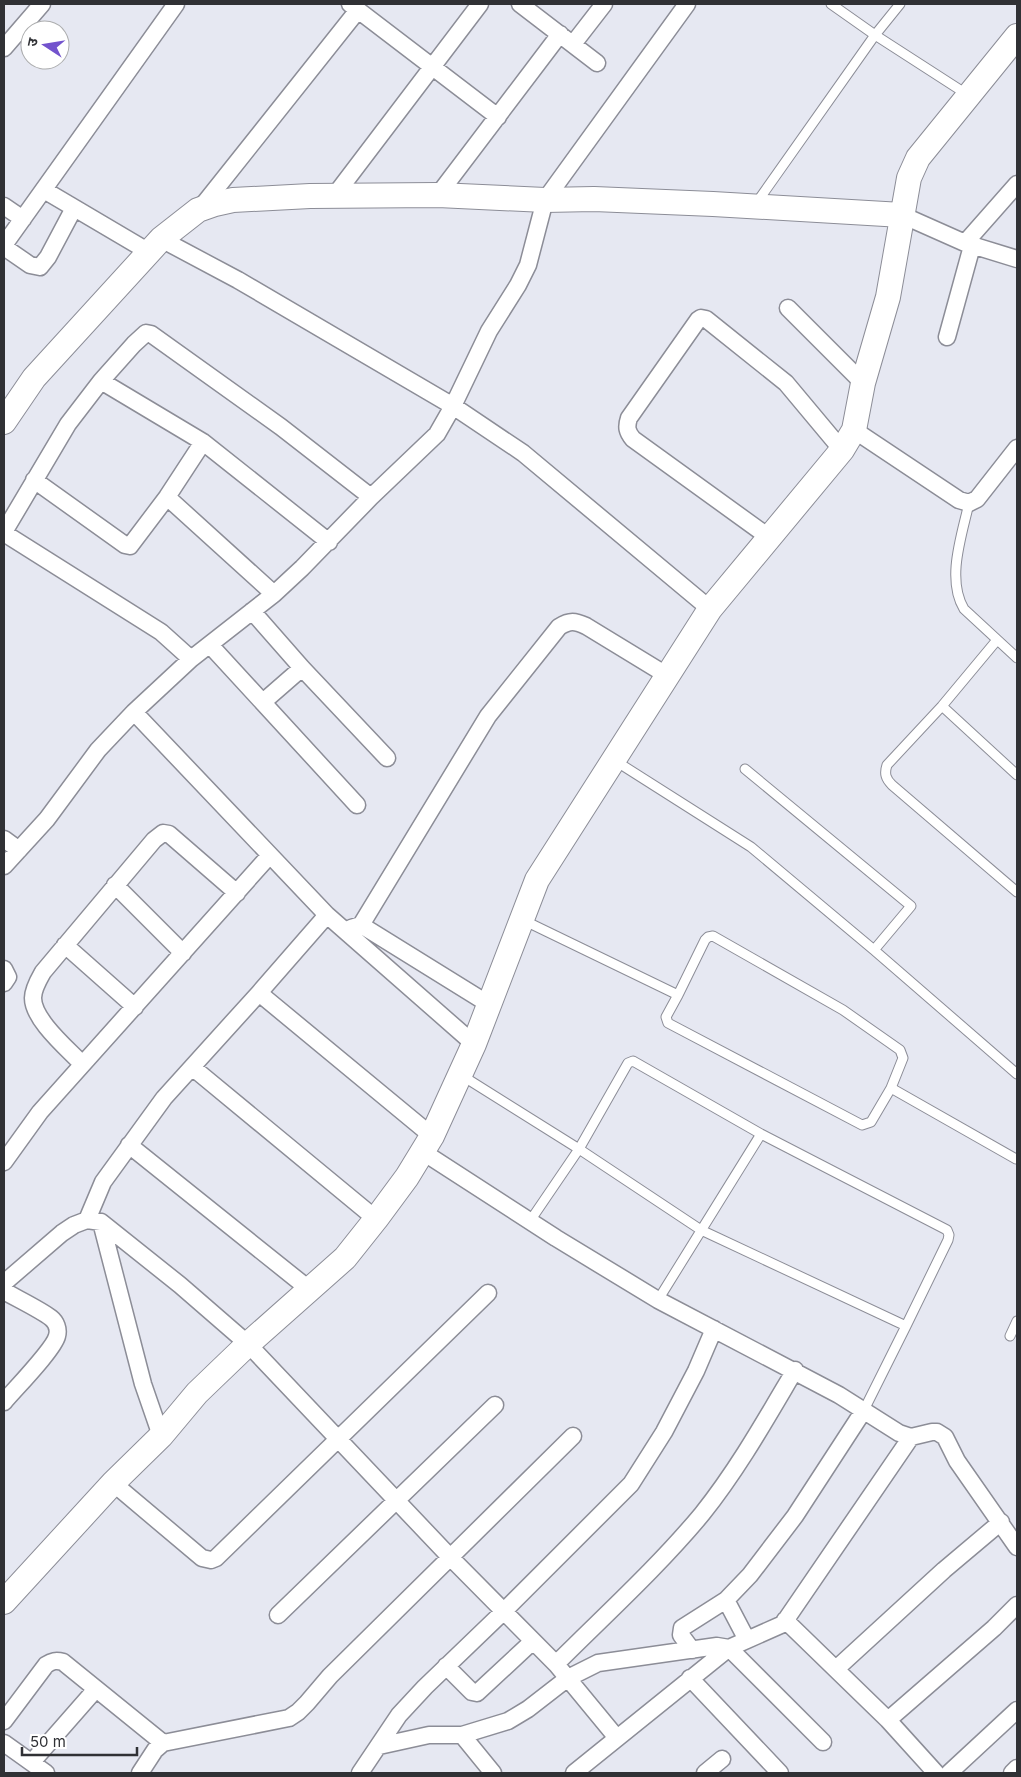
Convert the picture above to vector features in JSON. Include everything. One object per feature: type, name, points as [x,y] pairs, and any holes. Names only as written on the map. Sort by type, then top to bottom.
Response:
[{"type":"street","points":[[4,48],[42,4]]},
{"type":"street","points":[[74,208],[48,257],[40,267],[30,264],[4,246],[176,4]]},
{"type":"street","points":[[335,195],[480,4]]},
{"type":"street","points":[[520,4],[597,63]]},
{"type":"street","points":[[438,195],[498,117],[567,39],[604,4]]},
{"type":"street","points":[[4,866],[47,819],[98,750],[134,712],[191,659],[274,594],[329,542],[371,497],[436,434],[453,406],[489,331],[518,286],[528,265],[545,200],[687,4]]},
{"type":"street","points":[[4,422],[34,378],[155,246],[198,210],[354,7],[498,117]]},
{"type":"street","points":[[4,1602],[113,1483],[161,1436],[197,1393],[248,1344],[345,1258],[376,1219],[427,1144],[474,1044],[537,880],[710,609],[770,538],[848,440],[888,297],[909,178],[918,158],[1017,36]]},
{"type":"street","points":[[946,337],[968,245],[1017,184]]},
{"type":"street","points":[[44,190],[74,208],[155,246],[238,280],[453,406],[523,453],[710,609]]},
{"type":"street","points":[[198,210],[233,200],[335,195],[438,195],[545,200],[594,199],[902,215],[968,245],[1017,259]]},
{"type":"street","points":[[4,206],[23,219]]},
{"type":"street","points":[[788,308],[863,383]]},
{"type":"street","points":[[770,538],[633,439],[628,432],[629,418],[698,320],[706,319],[775,374],[800,399],[848,440],[959,500],[969,503],[977,499],[1017,448]]},
{"type":"street","points":[[191,659],[161,632],[4,533],[68,424],[101,381],[143,335],[151,334],[281,427],[371,497]]},
{"type":"street","points":[[101,381],[203,442],[329,542]]},
{"type":"street","points":[[34,480],[128,546],[132,544],[167,497],[203,442]]},
{"type":"street","points":[[167,497],[274,594]]},
{"type":"street","points":[[252,611],[302,668],[387,758]]},
{"type":"street","points":[[346,933],[352,928],[361,925],[488,716],[559,627],[574,621],[586,626],[668,676]]},
{"type":"street","points":[[210,645],[358,805]]},
{"type":"street","points":[[263,702],[302,668]]},
{"type":"street","points":[[134,712],[327,915],[474,1044]]},
{"type":"street","points":[[82,1064],[46,1027],[40,1018],[33,998],[43,972],[154,840],[159,835],[166,833],[237,892]]},
{"type":"street","points":[[4,838],[19,850]]},
{"type":"street","points":[[4,1162],[40,1112],[270,855]]},
{"type":"street","points":[[115,886],[183,953]]},
{"type":"street","points":[[161,1436],[143,1384],[94,1221],[103,1182],[164,1098],[259,994],[327,915]]},
{"type":"street","points":[[361,925],[490,1005]]},
{"type":"street","points":[[65,945],[135,1007]]},
{"type":"street","points":[[4,969],[8,977],[4,983]]},
{"type":"street","points":[[259,994],[427,1144],[530,1221],[658,1300],[795,1370],[864,1410],[899,1433],[911,1437],[937,1432],[945,1437],[962,1468],[1017,1547]]},
{"type":"street","points":[[192,1067],[376,1219]]},
{"type":"street","points":[[129,1145],[310,1290]]},
{"type":"street","points":[[4,1283],[74,1225],[94,1221],[180,1285],[248,1344],[337,1440],[556,1664],[618,1738]]},
{"type":"street","points":[[4,1291],[51,1318],[58,1330],[56,1339],[47,1352],[10,1385],[4,1402]]},
{"type":"street","points":[[113,1483],[202,1558],[211,1560],[216,1558],[488,1293]]},
{"type":"street","points":[[360,1773],[400,1715],[425,1687],[504,1612],[615,1502],[635,1479],[664,1432],[696,1371],[714,1329]]},
{"type":"street","points":[[556,1664],[676,1544],[702,1514],[743,1457],[795,1370]]},
{"type":"street","points":[[278,1615],[397,1502],[495,1405]]},
{"type":"street","points":[[692,1650],[681,1636],[682,1628],[726,1600],[750,1575],[795,1516],[864,1410]]},
{"type":"street","points":[[140,1773],[155,1750],[163,1743],[288,1718],[298,1712],[330,1676],[572,1436]]},
{"type":"street","points":[[574,1773],[729,1648],[783,1624],[911,1437]]},
{"type":"street","points":[[836,1669],[944,1570],[1000,1522]]},
{"type":"street","points":[[726,1600],[747,1640]]},
{"type":"street","points":[[888,1720],[994,1628],[1017,1605]]},
{"type":"street","points":[[786,1620],[888,1720],[936,1773]]},
{"type":"street","points":[[446,1666],[472,1692],[477,1693],[533,1641]]},
{"type":"street","points":[[379,1746],[430,1735],[462,1735],[508,1721],[528,1710],[568,1678],[604,1662],[717,1646],[729,1648],[823,1742]]},
{"type":"street","points":[[4,1721],[46,1666],[53,1661],[63,1662],[163,1743]]},
{"type":"street","points":[[690,1678],[780,1773]]},
{"type":"street","points":[[32,1762],[96,1689]]},
{"type":"street","points":[[949,1773],[1017,1710]]},
{"type":"street","points":[[462,1735],[493,1773]]},
{"type":"street","points":[[4,1743],[46,1773]]},
{"type":"street","points":[[705,1773],[722,1760]]},
{"type":"street","points":[[1012,1773],[1017,1768]]},
{"type":"lane","points":[[831,4],[875,35],[969,95]]},
{"type":"lane","points":[[754,207],[875,35],[900,4]]},
{"type":"lane","points":[[969,503],[955,576],[956,591],[964,609],[1017,658]]},
{"type":"lane","points":[[997,640],[942,706],[887,765],[886,779],[1017,892]]},
{"type":"lane","points":[[942,706],[1017,776]]},
{"type":"lane","points":[[614,760],[751,847],[1017,1074]]},
{"type":"lane","points":[[745,769],[911,906],[874,950]]},
{"type":"lane","points":[[523,920],[678,995]]},
{"type":"lane","points":[[713,936],[843,1010],[900,1050],[903,1058],[891,1088],[871,1122],[862,1125],[668,1023],[666,1017],[705,940],[713,936]]},
{"type":"lane","points":[[530,1221],[579,1149],[626,1066],[632,1061],[761,1134],[946,1230],[949,1235],[948,1240],[864,1410]]},
{"type":"lane","points":[[461,1075],[579,1149],[701,1230],[906,1326]]},
{"type":"lane","points":[[891,1088],[1016,1159]]},
{"type":"lane","points":[[658,1300],[761,1134]]},
{"type":"lane","points":[[1010,1336],[1017,1320]]}]
